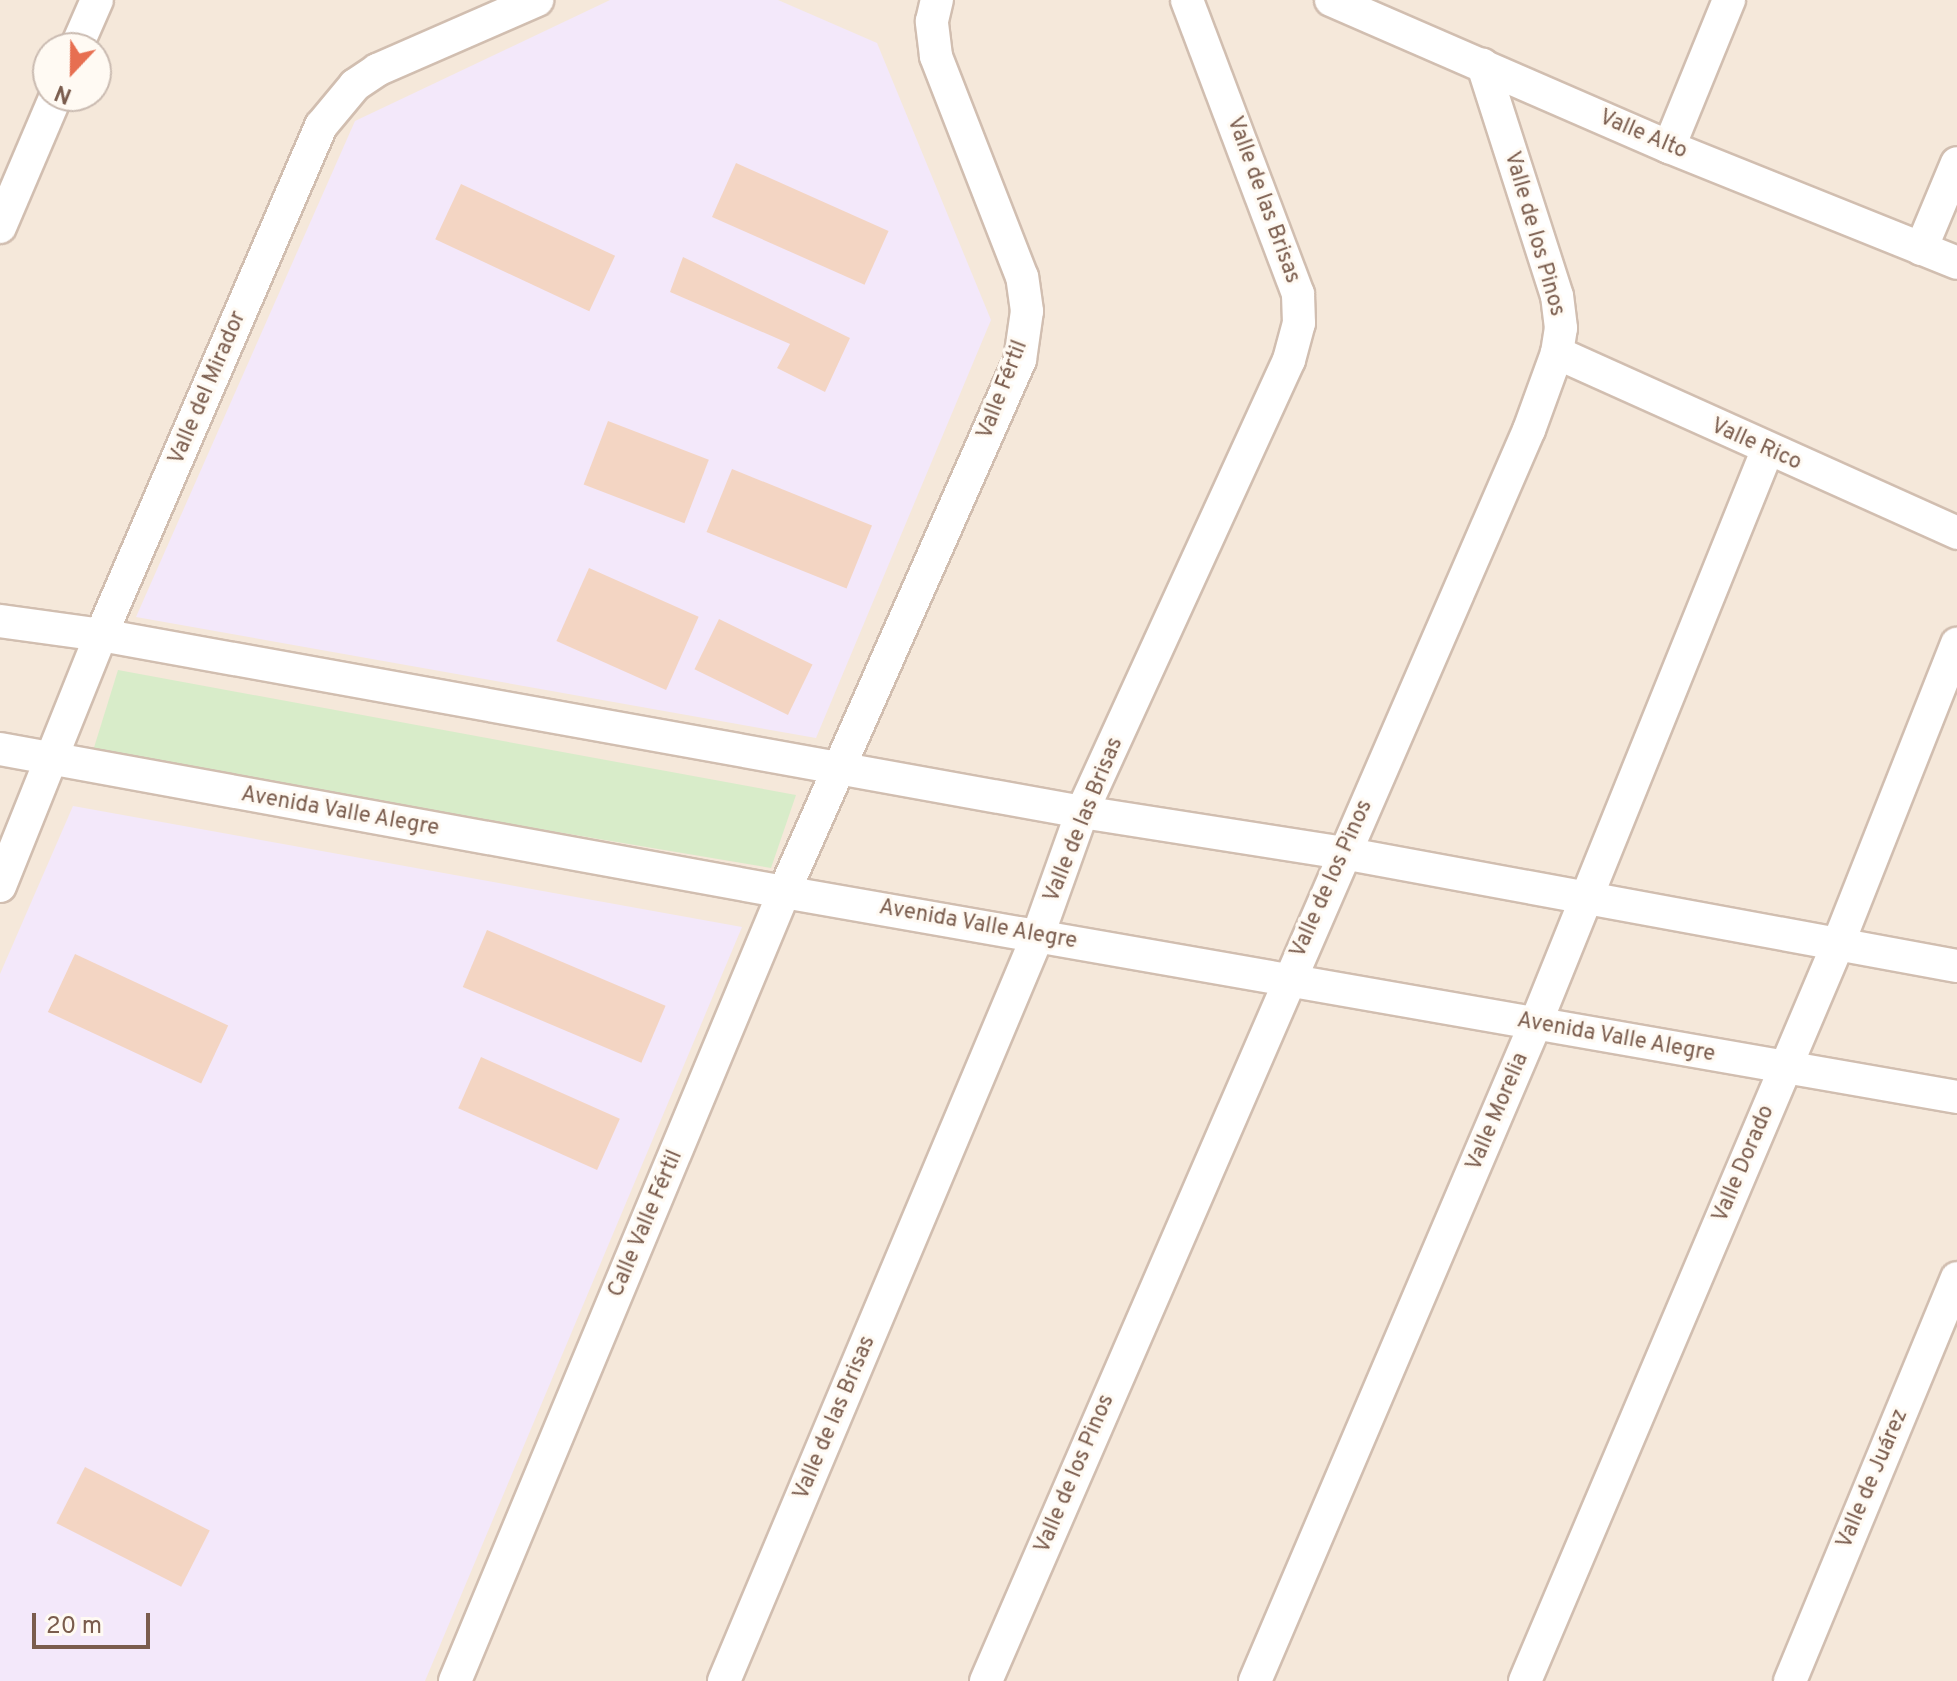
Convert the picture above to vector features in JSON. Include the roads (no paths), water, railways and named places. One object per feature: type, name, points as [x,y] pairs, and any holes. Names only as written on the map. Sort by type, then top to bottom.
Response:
[{"type":"street","points":[[83,32],[97,0]]},
{"type":"street","name":"Valle del Mirador","points":[[0,886],[101,635],[321,126],[336,103],[377,70],[537,0]]},
{"type":"street","name":"Valle Fértil","points":[[838,767],[1020,360],[1026,331],[1022,277],[936,56],[932,21],[937,0]]},
{"type":"street","name":"Valle de las Brisas","points":[[724,1681],[1038,935],[1082,812],[1289,360],[1299,323],[1298,294],[1187,0]]},
{"type":"street","name":"Valle Alto","points":[[1331,0],[1669,147],[1957,263]]},
{"type":"street","points":[[1669,147],[1729,0]]},
{"type":"street","name":"Valle de los Pinos","points":[[986,1681],[1288,979],[1529,430],[1557,353],[1561,328],[1557,296],[1483,65]]},
{"type":"street","points":[[0,227],[49,112]]},
{"type":"street","points":[[1921,249],[1957,163]]},
{"type":"street","name":"Valle Rico","points":[[1557,353],[1767,451],[1957,533]]},
{"type":"street","name":"Valle Morelia","points":[[1255,1681],[1535,1025],[1767,451]]},
{"type":"street","points":[[0,621],[101,635],[1082,812],[1343,853],[1957,966]]},
{"type":"street","name":"Valle Dorado","points":[[1525,1681],[1838,944],[1957,644]]},
{"type":"street","name":"Avenida Valle Alegre","points":[[0,749],[784,892],[1957,1097]]},
{"type":"street","name":"Calle Valle Fértil","points":[[455,1681],[838,767]]},
{"type":"street","name":"Valle de Juárez","points":[[1790,1681],[1957,1278]]}]
